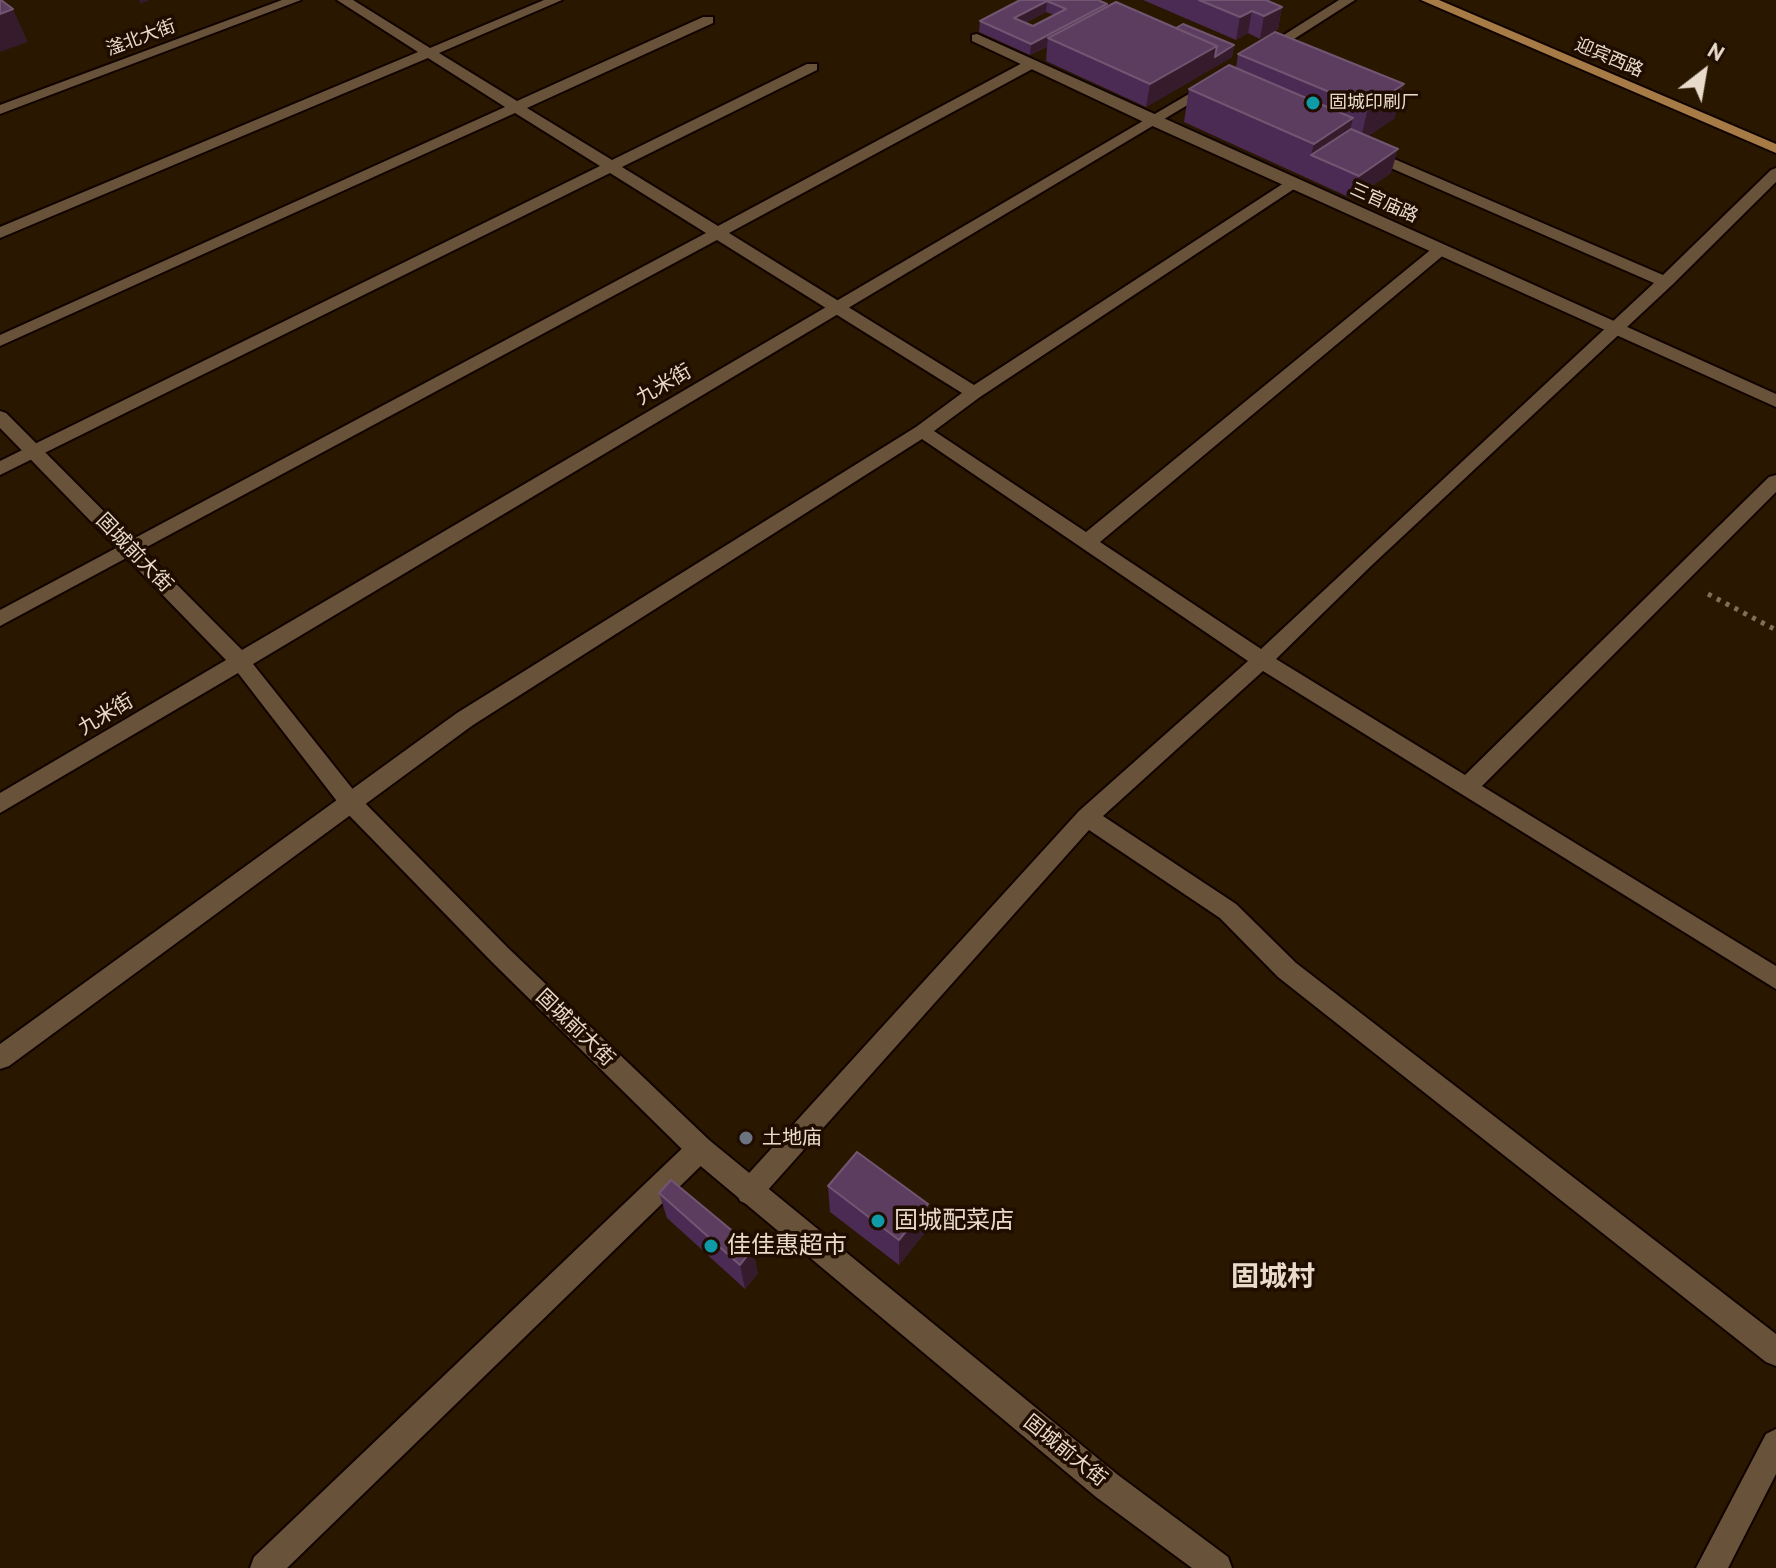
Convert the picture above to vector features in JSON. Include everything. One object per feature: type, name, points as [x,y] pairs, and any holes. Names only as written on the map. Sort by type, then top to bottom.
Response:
[{"type":"main road","name":"迎宾西路","points":[[1428,0],[1776,149]]},
{"type":"street","name":"滏北大街","points":[[0,110],[294,0]]},
{"type":"street","points":[[344,0],[974,393]]},
{"type":"street","points":[[0,233],[555,0]]},
{"type":"street","points":[[1248,62],[1348,0]]},
{"type":"street","points":[[0,341],[708,20]]},
{"type":"street","name":"三官庙路","points":[[977,38],[1153,121],[1776,401]]},
{"type":"street","points":[[0,619],[1031,64]]},
{"type":"street","points":[[0,469],[812,67]]},
{"type":"street","name":"九米街","points":[[0,804],[1153,121],[1220,85]]},
{"type":"street","points":[[1357,149],[1666,282]]},
{"type":"street","points":[[749,1192],[1087,817],[1262,660],[1365,560],[1617,329],[1776,173]]},
{"type":"street","points":[[0,1058],[465,719],[922,431],[974,393],[1292,184]]},
{"type":"street","points":[[1087,542],[1440,250]]},
{"type":"street","name":"固城前大街","points":[[0,417],[239,660],[351,803],[500,955],[700,1149],[1107,1486],[1217,1568]]},
{"type":"street","points":[[922,431],[1262,660],[1776,979]]},
{"type":"street","points":[[1467,787],[1776,481]]},
{"type":"street","points":[[1087,817],[1228,911],[1287,970],[1776,1352]]},
{"type":"street","points":[[265,1568],[700,1149]]},
{"type":"street","points":[[1711,1568],[1776,1444]]},
{"type":"path","points":[[1679,578],[1776,630]]},
{"type":"building","points":[[1,0],[13,9],[0,14]]},
{"type":"building","points":[[1020,0],[1098,0],[1107,4],[1031,44],[980,21]],"holes":[[[1047,1],[1066,9],[1033,26],[1014,18]]]},
{"type":"building","points":[[1199,0],[1266,0],[1282,7],[1264,16],[1252,11],[1240,17]]},
{"type":"building","points":[[1116,2],[1217,46],[1150,84],[1048,38]]},
{"type":"building","points":[[1183,24],[1234,45],[1215,57],[1217,46],[1176,28]]},
{"type":"building","points":[[1275,32],[1404,84],[1368,108],[1238,54]]},
{"type":"building","points":[[1229,65],[1353,118],[1314,144],[1189,89]]},
{"type":"building","points":[[1351,129],[1398,149],[1359,176],[1311,155]]},
{"type":"building","points":[[857,1152],[928,1204],[899,1240],[828,1186]]},
{"type":"building","points":[[671,1180],[753,1248],[740,1265],[659,1193]]},
{"type":"place","name":"固城印刷厂","points":[[1313,103]]},
{"type":"place","name":"土地庙","points":[[746,1138]]},
{"type":"place","name":"固城配菜店","points":[[878,1221]]},
{"type":"place","name":"佳佳惠超市","points":[[711,1246]]},
{"type":"district","name":"固城村","points":[[1273,1278]]}]
